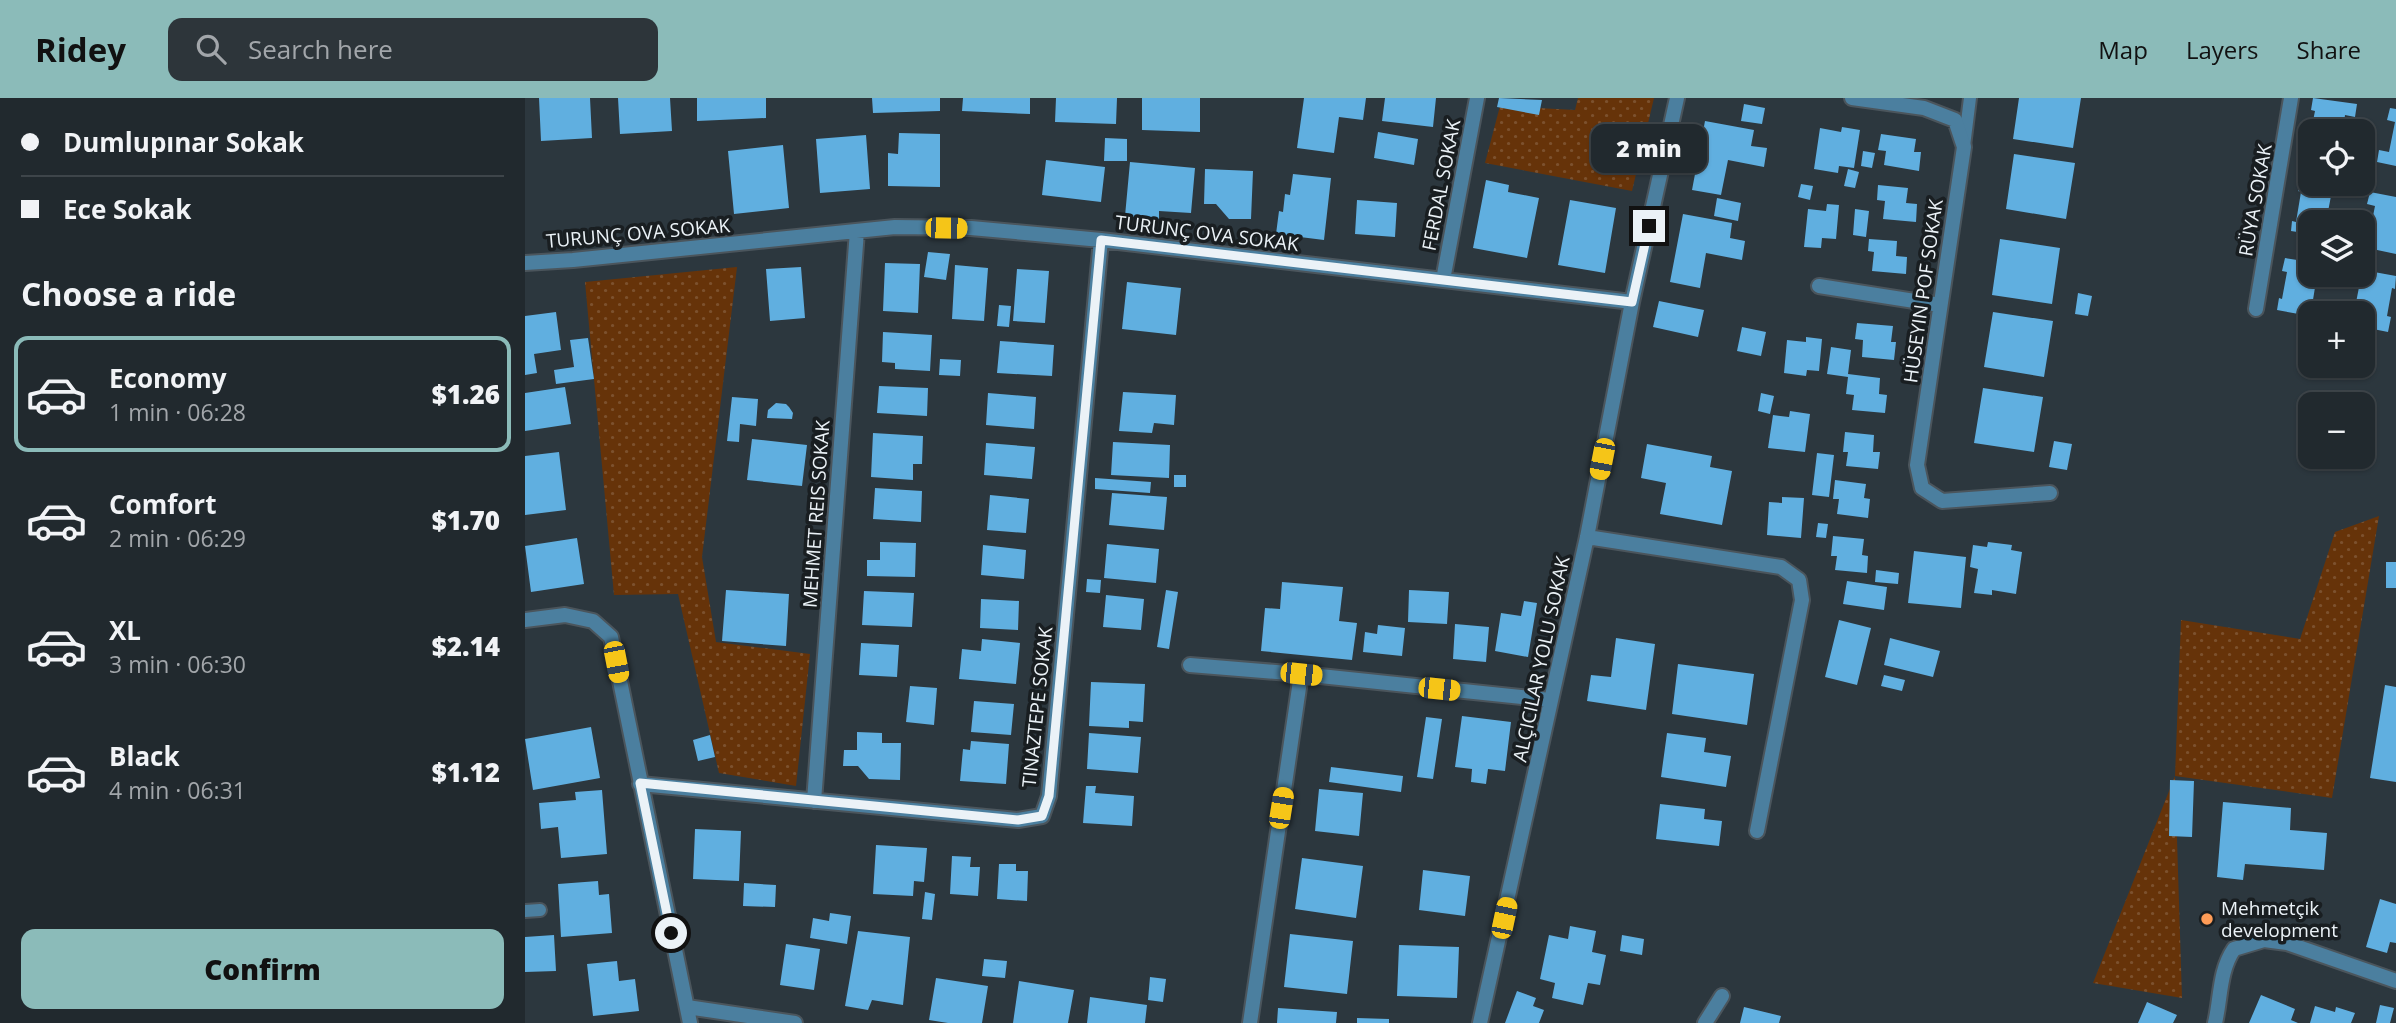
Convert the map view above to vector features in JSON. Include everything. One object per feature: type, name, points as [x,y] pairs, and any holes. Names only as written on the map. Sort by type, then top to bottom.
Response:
[{"type":"street","name":"FERDAL SOKAK","points":[[1443,280],[1477,98]]},
{"type":"street","points":[[1481,1023],[1587,537],[1632,302],[1677,98]]},
{"type":"street","points":[[1852,98],[1924,108],[1955,120],[1964,147]]},
{"type":"street","name":"RÜYA SOKAK","points":[[2256,309],[2291,98]]},
{"type":"street","name":"HÜSEYIN POF SOKAK","points":[[1964,147],[1917,465],[1922,488],[1942,501],[2050,493]]},
{"type":"street","name":"TURUNÇ OVA SOKAK","points":[[525,262],[573,260],[895,227],[971,228],[1101,240],[1632,302]]},
{"type":"street","name":"MEHMET REIS SOKAK","points":[[814,801],[857,231]]},
{"type":"street","points":[[640,783],[1018,820],[1042,816],[1049,796],[1101,240]]},
{"type":"street","points":[[1819,286],[1940,305]]},
{"type":"street","points":[[1587,537],[1781,566],[1799,580],[1802,600],[1757,831]]},
{"type":"street","points":[[525,620],[565,615],[593,621],[611,637],[689,1023]]},
{"type":"street","points":[[1190,665],[1550,700]]},
{"type":"street","points":[[1250,1023],[1301,674]]},
{"type":"street","points":[[2215,1023],[2219,988],[2227,958],[2234,948],[2264,940],[2287,943],[2396,981]]},
{"type":"street","points":[[1705,1023],[1722,996]]},
{"type":"street","points":[[687,1007],[795,1023]]},
{"type":"lane","name":"HÜSEYIN POF SOKAK","points":[[1964,147],[1971,98]]},
{"type":"lane","points":[[525,911],[540,910]]},
{"type":"shaded area","points":[[1578,98],[1654,98],[1632,191],[1485,163],[1500,106],[1575,110]]},
{"type":"shaded area","points":[[737,267],[702,557],[716,642],[810,654],[796,786],[719,773],[678,594],[614,595],[585,282]]},
{"type":"shaded area","points":[[2379,516],[2332,798],[2175,776],[2181,620],[2300,639],[2335,532]]},
{"type":"shaded area","points":[[2175,776],[2182,998],[2093,983]]},
{"type":"building","points":[[539,98],[590,98],[592,138],[541,141]]},
{"type":"building","points":[[618,98],[670,98],[672,131],[620,134]]},
{"type":"building","points":[[697,98],[766,98],[766,118],[697,121]]},
{"type":"building","points":[[872,98],[940,98],[940,111],[873,113]]},
{"type":"building","points":[[963,98],[1030,98],[1030,114],[962,111]]},
{"type":"building","points":[[1056,98],[1117,98],[1116,124],[1055,122]]},
{"type":"building","points":[[1142,98],[1200,98],[1200,132],[1142,130]]},
{"type":"building","points":[[1304,98],[1366,98],[1363,120],[1339,117],[1334,153],[1297,148]]},
{"type":"building","points":[[1385,98],[1436,98],[1433,127],[1382,121]]},
{"type":"building","points":[[1499,98],[1542,100],[1539,115],[1497,107]]},
{"type":"building","points":[[2019,98],[2081,98],[2073,148],[2013,139]]},
{"type":"building","points":[[2313,98],[2357,104],[2355,117],[2345,115],[2344,119],[2313,119],[2315,111],[2311,110]]},
{"type":"building","points":[[1744,104],[1765,108],[1762,124],[1741,121]]},
{"type":"building","points":[[2390,108],[2396,109],[2396,166],[2377,162],[2379,150],[2389,152],[2395,122],[2387,120]]},
{"type":"building","points":[[1705,121],[1754,130],[1751,146],[1767,148],[1764,167],[1728,160],[1721,195],[1692,190]]},
{"type":"building","points":[[1842,127],[1860,130],[1854,168],[1839,166],[1838,173],[1814,169],[1820,128],[1841,132]]},
{"type":"building","points":[[1378,132],[1418,139],[1414,165],[1374,158]]},
{"type":"building","points":[[899,133],[940,134],[940,187],[888,186],[888,153],[898,154]]},
{"type":"building","points":[[1881,134],[1916,139],[1914,152],[1921,152],[1919,171],[1884,165],[1886,151],[1878,150]]},
{"type":"building","points":[[866,135],[870,189],[820,193],[816,139]]},
{"type":"building","points":[[1105,138],[1127,139],[1127,161],[1104,161]]},
{"type":"building","points":[[783,145],[789,208],[734,214],[728,151]]},
{"type":"building","points":[[1863,151],[1875,153],[1872,168],[1861,166]]},
{"type":"building","points":[[2014,154],[2075,163],[2066,219],[2006,209]]},
{"type":"building","points":[[1046,160],[1105,167],[1101,202],[1042,195]]},
{"type":"building","points":[[1130,162],[1195,168],[1191,213],[1159,211],[1159,219],[1125,216]]},
{"type":"building","points":[[1205,169],[1253,171],[1251,219],[1229,219],[1216,204],[1204,204]]},
{"type":"building","points":[[1848,169],[1859,172],[1855,188],[1844,186]]},
{"type":"building","points":[[1293,174],[1331,178],[1324,240],[1276,234],[1279,211],[1283,212],[1285,194],[1290,195]]},
{"type":"building","points":[[1486,180],[1509,185],[1508,192],[1539,198],[1527,258],[1473,248]]},
{"type":"building","points":[[1801,184],[1813,186],[1810,200],[1798,197]]},
{"type":"building","points":[[1878,185],[1908,188],[1906,203],[1917,204],[1916,222],[1883,219],[1885,201],[1877,200]]},
{"type":"building","points":[[2375,193],[2396,197],[2396,254],[2375,250],[2375,206],[2367,204],[2369,196],[2375,196]]},
{"type":"building","points":[[2300,196],[2331,196],[2328,210],[2298,210]]},
{"type":"building","points":[[1717,198],[1741,203],[1738,221],[1714,216]]},
{"type":"building","points":[[1357,200],[1397,203],[1395,237],[1355,234]]},
{"type":"building","points":[[1570,200],[1616,208],[1605,273],[1558,265]]},
{"type":"building","points":[[1827,204],[1839,205],[1836,239],[1822,238],[1821,248],[1804,247],[1808,209],[1826,211]]},
{"type":"building","points":[[1855,209],[1869,211],[1866,237],[1853,235]]},
{"type":"building","points":[[2298,210],[2298,232],[2291,231],[2292,221],[2296,222]]},
{"type":"building","points":[[1683,214],[1732,223],[1730,238],[1745,241],[1742,260],[1706,253],[1700,288],[1670,282]]},
{"type":"building","points":[[1869,239],[1897,241],[1896,256],[1907,257],[1906,274],[1872,271],[1874,252],[1868,251]]},
{"type":"building","points":[[2000,239],[2060,248],[2052,304],[1992,295]]},
{"type":"building","points":[[928,252],[950,254],[946,280],[924,277]]},
{"type":"building","points":[[2285,258],[2298,260],[2298,287],[2315,287],[2313,301],[2298,301],[2298,314],[2277,310],[2287,272],[2282,271]]},
{"type":"building","points":[[885,263],[920,264],[918,313],[883,311]]},
{"type":"building","points":[[955,265],[988,268],[984,321],[952,319]]},
{"type":"building","points":[[801,267],[805,318],[770,321],[766,269]]},
{"type":"building","points":[[1017,269],[1049,271],[1045,323],[1013,321]]},
{"type":"building","points":[[2375,272],[2396,276],[2387,316],[2391,317],[2388,332],[2375,329],[2375,301],[2356,301],[2359,287],[2375,287]]},
{"type":"building","points":[[1127,282],[1181,288],[1176,335],[1122,329]]},
{"type":"building","points":[[2078,293],[2092,296],[2088,316],[2075,314]]},
{"type":"building","points":[[1659,301],[1704,310],[1698,337],[1653,327]]},
{"type":"building","points":[[999,305],[1011,306],[1009,327],[997,326]]},
{"type":"building","points":[[556,312],[561,350],[534,354],[537,373],[525,375],[525,316]]},
{"type":"building","points":[[1993,312],[2053,321],[2044,377],[1984,367]]},
{"type":"building","points":[[1857,323],[1893,326],[1891,342],[1896,342],[1894,360],[1862,357],[1863,340],[1855,339]]},
{"type":"building","points":[[1742,327],[1766,332],[1761,356],[1737,351]]},
{"type":"building","points":[[883,332],[932,335],[930,371],[895,369],[895,363],[882,362]]},
{"type":"building","points":[[1806,337],[1822,339],[1819,371],[1807,370],[1806,376],[1784,373],[1787,340],[1806,342]]},
{"type":"building","points":[[588,338],[594,379],[556,384],[554,370],[574,367],[570,340]]},
{"type":"building","points":[[1000,341],[1054,345],[1052,376],[997,373]]},
{"type":"building","points":[[1831,347],[1851,350],[1848,374],[1880,378],[1879,394],[1887,395],[1885,413],[1852,410],[1854,395],[1846,394],[1848,377],[1827,374]]},
{"type":"building","points":[[940,359],[961,360],[960,376],[939,375]]},
{"type":"building","points":[[879,386],[928,388],[927,416],[877,413]]},
{"type":"building","points":[[565,387],[571,424],[525,431],[525,393]]},
{"type":"building","points":[[1983,388],[2043,397],[2034,452],[1974,443]]},
{"type":"building","points":[[1123,392],[1176,395],[1174,425],[1154,423],[1152,433],[1119,431]]},
{"type":"building","points":[[988,393],[1036,397],[1034,429],[986,425]]},
{"type":"building","points":[[1761,393],[1774,396],[1770,414],[1758,411]]},
{"type":"building","points":[[732,397],[758,399],[756,426],[740,424],[739,442],[727,441]]},
{"type":"building","points":[[776,403],[789,407],[793,413],[792,419],[767,418],[768,410]]},
{"type":"building","points":[[1790,411],[1810,414],[1805,452],[1768,448],[1773,415],[1789,417]]},
{"type":"building","points":[[1845,432],[1874,435],[1873,452],[1880,452],[1878,469],[1846,466],[1848,452],[1843,452]]},
{"type":"building","points":[[873,433],[923,436],[922,464],[913,464],[913,480],[871,477]]},
{"type":"building","points":[[752,439],[807,445],[802,486],[747,480]]},
{"type":"building","points":[[2054,441],[2072,444],[2067,470],[2049,467]]},
{"type":"building","points":[[1113,442],[1170,445],[1169,478],[1111,475]]},
{"type":"building","points":[[986,443],[1035,447],[1032,479],[984,475]]},
{"type":"building","points":[[1647,444],[1712,456],[1710,467],[1732,471],[1722,525],[1660,514],[1666,483],[1641,478]]},
{"type":"building","points":[[559,452],[566,510],[525,515],[525,456]]},
{"type":"building","points":[[1817,453],[1834,455],[1829,497],[1812,495]]},
{"type":"building","points":[[1174,475],[1186,475],[1186,487],[1174,487]]},
{"type":"building","points":[[1095,478],[1151,482],[1150,493],[1095,489]]},
{"type":"building","points":[[1835,480],[1866,484],[1864,498],[1870,499],[1868,518],[1837,514],[1839,499],[1833,499]]},
{"type":"building","points":[[875,488],[922,491],[921,522],[873,519]]},
{"type":"building","points":[[1112,493],[1167,497],[1164,530],[1109,525]]},
{"type":"building","points":[[990,495],[1029,499],[1026,533],[987,530]]},
{"type":"building","points":[[1782,497],[1804,498],[1801,538],[1767,535],[1769,502],[1782,503]]},
{"type":"building","points":[[1818,523],[1828,524],[1826,538],[1816,537]]},
{"type":"building","points":[[1833,536],[1864,539],[1862,555],[1868,556],[1867,573],[1835,570],[1837,556],[1831,556]]},
{"type":"building","points":[[577,538],[584,584],[531,592],[525,546]]},
{"type":"building","points":[[880,542],[916,543],[915,577],[867,576],[867,560],[880,560]]},
{"type":"building","points":[[1988,542],[2012,545],[2011,550],[2022,552],[2016,594],[1992,590],[1992,595],[1974,593],[1978,569],[1970,567],[1973,545],[1987,547]]},
{"type":"building","points":[[1107,544],[1159,549],[1156,583],[1104,578]]},
{"type":"building","points":[[983,545],[1026,550],[1024,579],[981,575]]},
{"type":"building","points":[[1914,551],[1966,557],[1961,608],[1908,603]]},
{"type":"building","points":[[2386,562],[2396,562],[2396,588],[2386,588]]},
{"type":"building","points":[[1876,570],[1899,573],[1898,584],[1875,582]]},
{"type":"building","points":[[1087,579],[1101,580],[1100,593],[1086,592]]},
{"type":"building","points":[[1847,581],[1887,587],[1884,610],[1843,604]]},
{"type":"building","points":[[1282,582],[1343,587],[1339,621],[1357,623],[1352,660],[1261,651],[1265,608],[1280,609]]},
{"type":"building","points":[[726,590],[789,594],[786,646],[722,641]]},
{"type":"building","points":[[1166,590],[1178,592],[1169,649],[1157,647]]},
{"type":"building","points":[[1409,590],[1449,592],[1447,624],[1408,622]]},
{"type":"building","points":[[864,591],[914,593],[912,627],[862,625]]},
{"type":"building","points":[[1106,595],[1144,599],[1141,630],[1103,627]]},
{"type":"building","points":[[981,599],[1019,601],[1018,630],[980,628]]},
{"type":"building","points":[[1524,601],[1537,603],[1528,657],[1495,651],[1501,613],[1521,616]]},
{"type":"building","points":[[1839,620],[1871,628],[1857,685],[1825,677]]},
{"type":"building","points":[[1455,624],[1489,627],[1486,662],[1453,659]]},
{"type":"building","points":[[1378,625],[1405,628],[1402,656],[1363,652],[1365,632],[1377,634]]},
{"type":"building","points":[[1616,638],[1655,644],[1646,710],[1587,701],[1591,675],[1611,677]]},
{"type":"building","points":[[1890,638],[1940,651],[1933,677],[1884,665]]},
{"type":"building","points":[[982,639],[1020,643],[1016,684],[959,679],[962,649],[981,651]]},
{"type":"building","points":[[861,643],[899,645],[897,677],[859,675]]},
{"type":"building","points":[[1678,664],[1754,674],[1747,725],[1672,714]]},
{"type":"building","points":[[1884,675],[1905,680],[1902,691],[1881,686]]},
{"type":"building","points":[[1091,682],[1145,684],[1143,722],[1129,721],[1129,728],[1089,726]]},
{"type":"building","points":[[2385,685],[2396,687],[2396,782],[2370,778]]},
{"type":"building","points":[[910,686],[937,688],[934,725],[906,722]]},
{"type":"building","points":[[974,701],[1014,704],[1011,735],[971,732]]},
{"type":"building","points":[[1462,716],[1511,722],[1505,771],[1488,769],[1486,784],[1471,782],[1472,769],[1455,767]]},
{"type":"building","points":[[1426,717],[1442,719],[1433,779],[1417,777]]},
{"type":"building","points":[[591,727],[600,778],[533,790],[525,739]]},
{"type":"building","points":[[857,732],[882,733],[882,743],[901,743],[900,780],[869,779],[858,766],[843,766],[844,750],[857,750]]},
{"type":"building","points":[[1089,733],[1141,737],[1138,773],[1087,769]]},
{"type":"building","points":[[1667,733],[1706,738],[1704,752],[1731,756],[1726,787],[1661,777]]},
{"type":"building","points":[[710,735],[715,757],[698,761],[693,740]]},
{"type":"building","points":[[971,741],[1009,744],[1006,784],[960,781],[963,749],[970,750]]},
{"type":"building","points":[[1331,767],[1403,776],[1401,792],[1329,782]]},
{"type":"building","points":[[2170,780],[2194,781],[2192,837],[2169,836]]},
{"type":"building","points":[[1086,786],[1096,786],[1095,793],[1134,796],[1132,826],[1083,823]]},
{"type":"building","points":[[1319,789],[1363,793],[1359,836],[1315,831]]},
{"type":"building","points":[[602,790],[607,854],[561,858],[558,827],[541,829],[539,803],[576,800],[575,792]]},
{"type":"building","points":[[2223,802],[2291,808],[2290,830],[2327,833],[2324,870],[2245,864],[2243,880],[2217,877]]},
{"type":"building","points":[[1660,804],[1705,809],[1704,819],[1722,821],[1719,846],[1656,839]]},
{"type":"building","points":[[695,829],[741,831],[739,881],[693,879]]},
{"type":"building","points":[[876,845],[927,848],[924,882],[914,881],[913,896],[873,894]]},
{"type":"building","points":[[952,856],[971,857],[970,867],[980,867],[978,896],[950,894]]},
{"type":"building","points":[[1302,858],[1363,866],[1356,918],[1295,909]]},
{"type":"building","points":[[999,864],[1016,864],[1016,871],[1028,871],[1027,901],[997,899]]},
{"type":"building","points":[[1423,870],[1470,876],[1465,916],[1419,910]]},
{"type":"building","points":[[598,881],[599,895],[609,894],[612,933],[561,937],[558,884]]},
{"type":"building","points":[[744,883],[776,885],[775,907],[743,906]]},
{"type":"building","points":[[925,892],[935,894],[932,920],[922,919]]},
{"type":"building","points":[[2380,899],[2396,904],[2396,943],[2390,942],[2387,953],[2366,947]]},
{"type":"building","points":[[830,913],[851,916],[847,944],[810,938],[813,918],[829,921]]},
{"type":"building","points":[[1570,926],[1596,931],[1592,952],[1606,955],[1600,985],[1588,983],[1583,1005],[1552,998],[1555,983],[1540,979],[1549,935],[1568,939]]},
{"type":"building","points":[[858,931],[910,937],[903,1005],[872,1000],[868,1010],[845,1006]]},
{"type":"building","points":[[1290,934],[1353,941],[1347,994],[1284,987]]},
{"type":"building","points":[[554,935],[556,971],[525,972],[525,937]]},
{"type":"building","points":[[1622,935],[1644,939],[1642,955],[1620,951]]},
{"type":"building","points":[[786,944],[820,949],[814,990],[780,985]]},
{"type":"building","points":[[1399,945],[1459,947],[1457,998],[1397,996]]},
{"type":"building","points":[[984,959],[1007,961],[1005,978],[982,976]]},
{"type":"building","points":[[617,961],[619,981],[635,979],[639,1011],[593,1016],[587,964]]},
{"type":"building","points":[[1150,977],[1166,979],[1163,1002],[1148,1000]]},
{"type":"building","points":[[936,978],[988,986],[982,1023],[929,1020]]},
{"type":"building","points":[[1019,981],[1074,990],[1068,1023],[1013,1023]]},
{"type":"building","points":[[1517,991],[1536,998],[1533,1006],[1544,1010],[1539,1023],[1505,1023]]},
{"type":"building","points":[[2261,995],[2295,1009],[2291,1020],[2298,1023],[2249,1023]]},
{"type":"building","points":[[1090,997],[1147,1005],[1145,1023],[1087,1023]]},
{"type":"building","points":[[2147,1002],[2177,1015],[2173,1023],[2138,1023]]},
{"type":"building","points":[[2380,1005],[2394,1008],[2390,1023],[2376,1023]]},
{"type":"building","points":[[2315,1006],[2335,1012],[2336,1007],[2355,1013],[2351,1023],[2310,1023]]},
{"type":"building","points":[[1744,1007],[1781,1016],[1779,1023],[1740,1023]]},
{"type":"building","points":[[1278,1008],[1337,1012],[1336,1023],[1277,1023]]},
{"type":"building","points":[[1357,1018],[1389,1019],[1389,1023],[1357,1023]]},
{"type":"place","name":"Mehmetçik development","points":[[2207,919]]},
{"type":"route","points":[[671,933],[640,783],[1018,820],[1042,816],[1049,796],[1101,240],[1632,302],[1649,226]]}]
